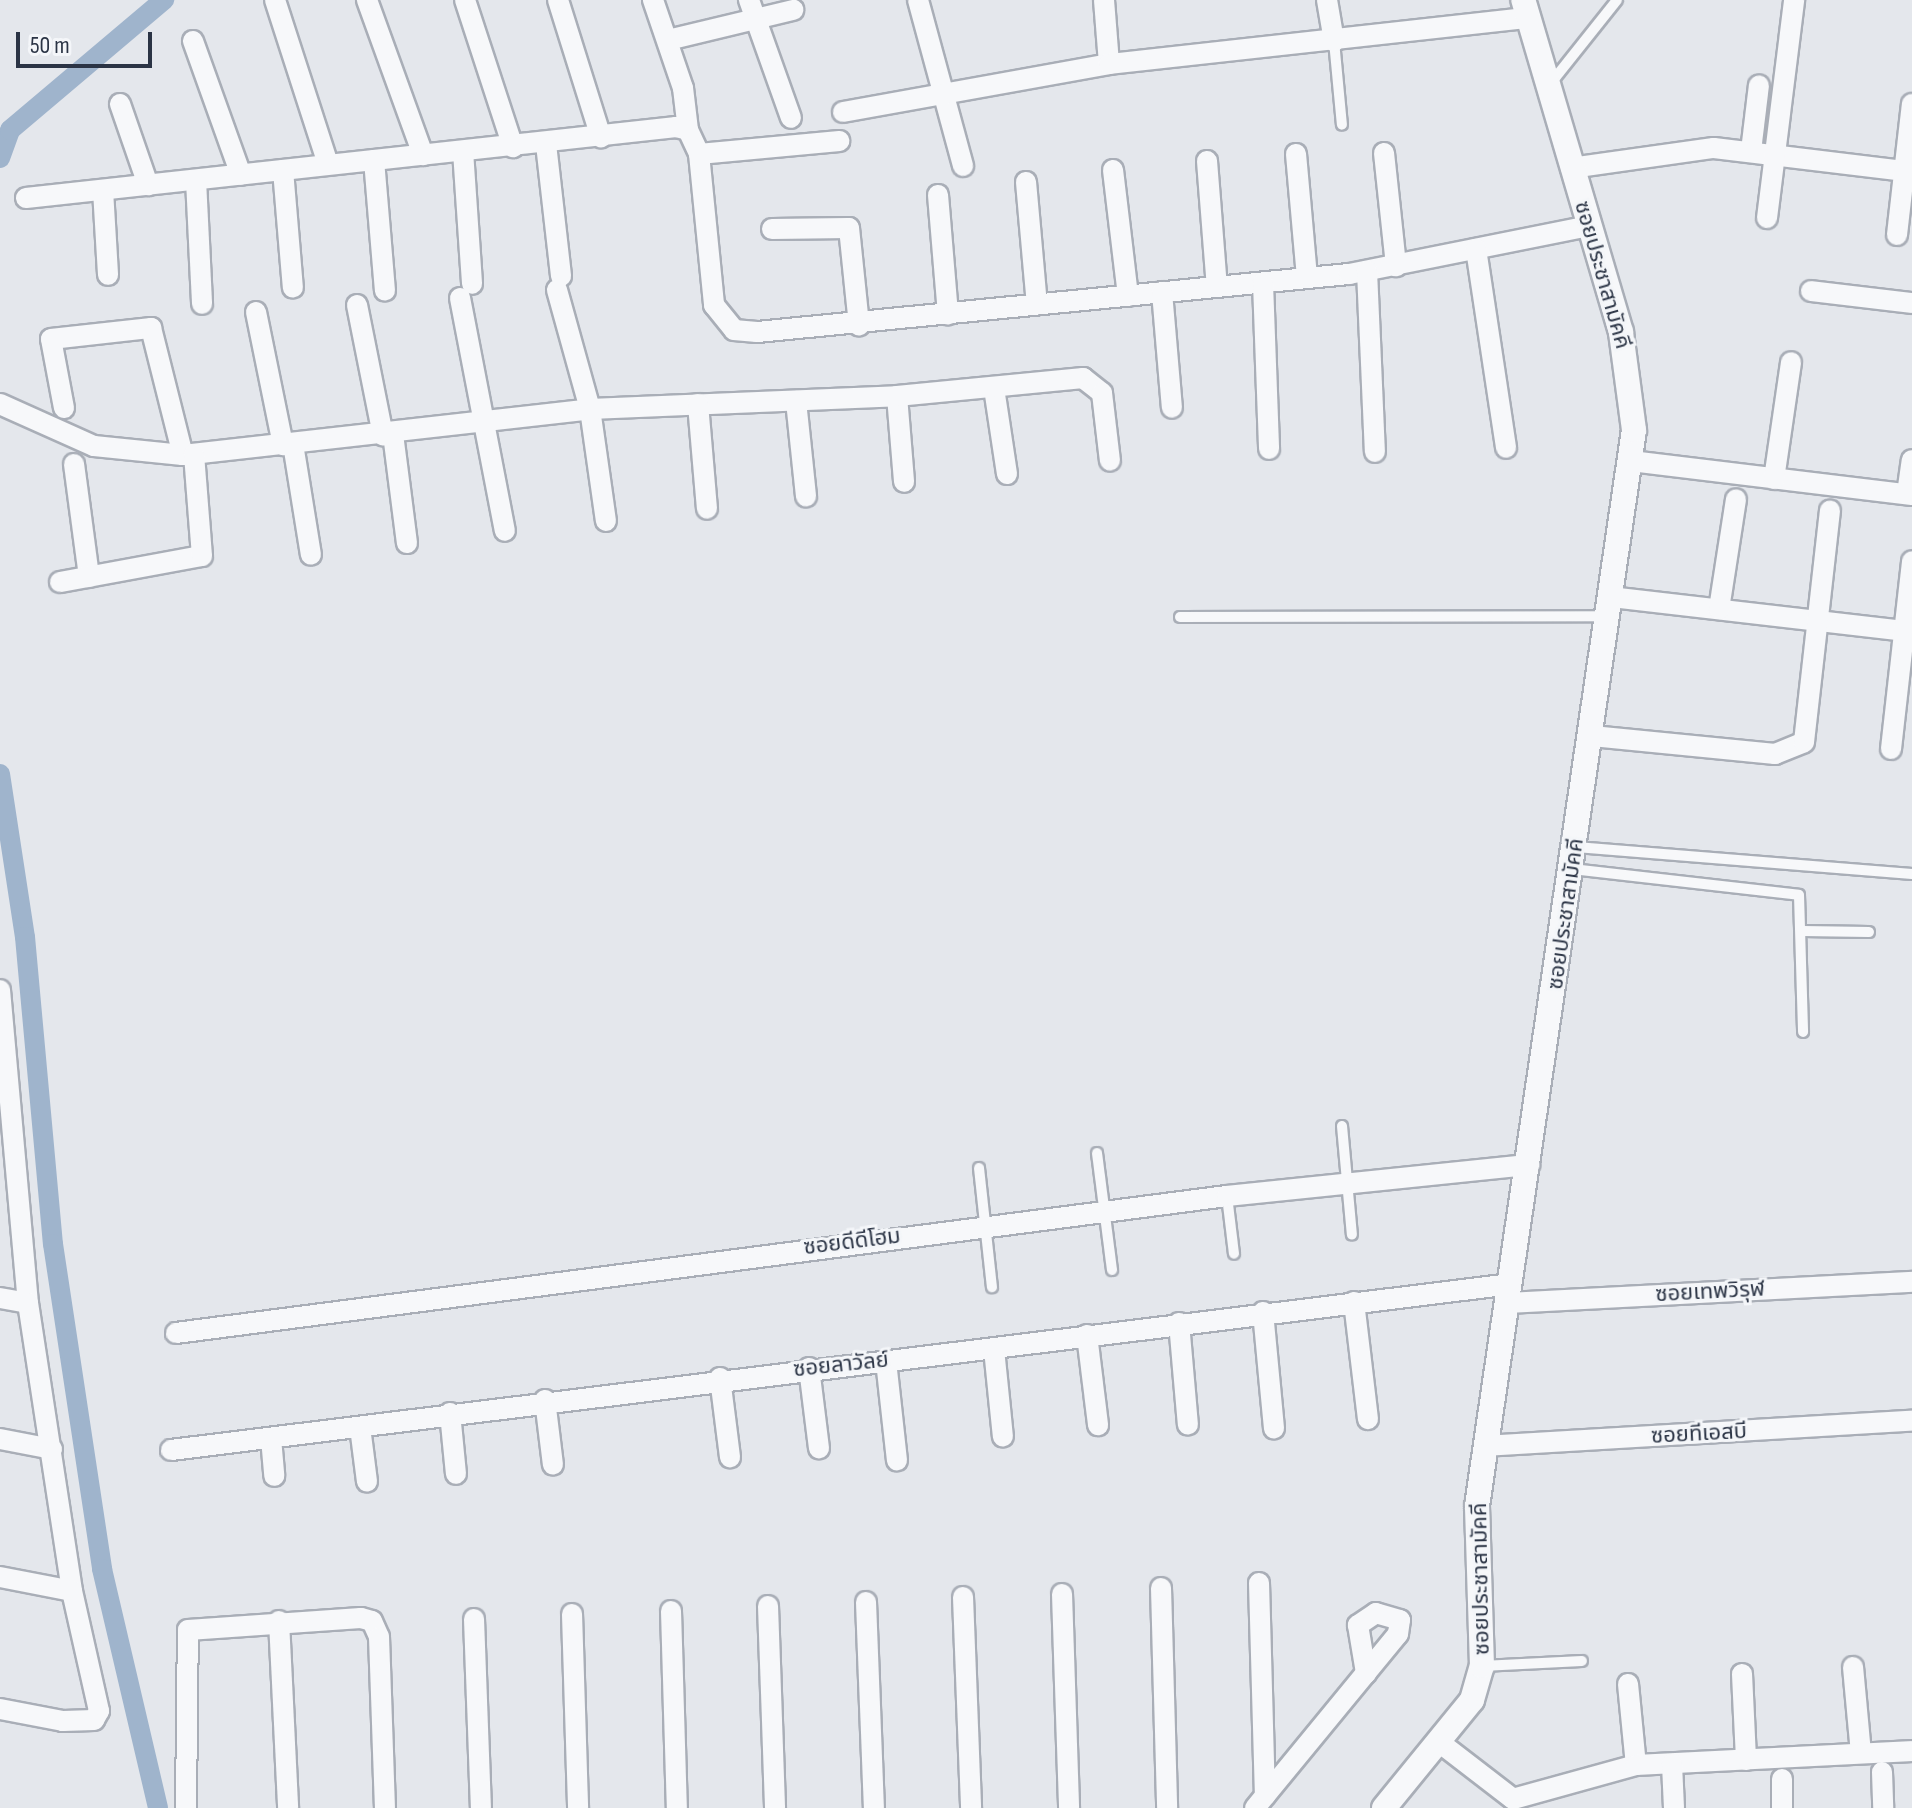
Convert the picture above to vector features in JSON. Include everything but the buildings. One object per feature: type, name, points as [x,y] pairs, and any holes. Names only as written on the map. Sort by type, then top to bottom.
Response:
[{"type":"street","points":[[275,0],[328,164]]},
{"type":"street","points":[[367,0],[423,155]]},
{"type":"street","points":[[465,0],[513,147]]},
{"type":"street","points":[[558,0],[601,137]]},
{"type":"street","points":[[653,0],[668,40],[688,130],[699,154],[711,289],[722,322],[757,332],[859,325],[1367,271],[1589,226]]},
{"type":"street","points":[[918,0],[949,93],[963,166]]},
{"type":"street","points":[[1104,0],[1109,64]]},
{"type":"street","points":[[1327,0],[1334,41]]},
{"type":"street","points":[[1767,218],[1794,0]]},
{"type":"street","points":[[843,112],[1109,64],[1334,41],[1526,9]]},
{"type":"street","name":"ซอยประชาสามัคคี","points":[[1384,1808],[1472,1700],[1482,1666],[1477,1506],[1631,461],[1630,375],[1526,9]]},
{"type":"street","points":[[668,40],[752,10],[793,10]]},
{"type":"street","points":[[752,10],[791,118]]},
{"type":"street","points":[[193,41],[241,175]]},
{"type":"street","points":[[1751,151],[1759,85]]},
{"type":"street","points":[[120,104],[148,185]]},
{"type":"street","points":[[1897,235],[1908,172],[1912,104]]},
{"type":"street","points":[[26,198],[328,164],[688,130]]},
{"type":"street","points":[[699,154],[839,141]]},
{"type":"street","points":[[546,144],[559,283],[590,409],[606,521]]},
{"type":"street","points":[[1571,168],[1682,149],[1751,151],[1908,172]]},
{"type":"street","points":[[463,151],[466,291],[505,531]]},
{"type":"street","points":[[1384,153],[1396,266]]},
{"type":"street","points":[[1296,154],[1307,278]]},
{"type":"street","points":[[374,160],[385,291]]},
{"type":"street","points":[[1207,161],[1217,287]]},
{"type":"street","points":[[283,170],[293,288]]},
{"type":"street","points":[[1113,170],[1128,296]]},
{"type":"street","points":[[196,180],[202,304]]},
{"type":"street","points":[[1026,182],[1037,305]]},
{"type":"street","points":[[103,190],[108,275]]},
{"type":"street","points":[[938,195],[948,315]]},
{"type":"street","points":[[772,229],[849,228],[859,325]]},
{"type":"street","points":[[1476,249],[1506,448]]},
{"type":"street","points":[[1367,271],[1375,452]]},
{"type":"street","points":[[1263,283],[1269,449]]},
{"type":"street","points":[[1811,291],[1912,303]]},
{"type":"street","points":[[1162,292],[1172,408]]},
{"type":"street","points":[[357,305],[388,434],[407,543]]},
{"type":"street","points":[[256,312],[311,555]]},
{"type":"street","points":[[60,582],[202,556],[188,455],[151,328],[51,339],[64,408]]},
{"type":"street","points":[[1774,479],[1791,362]]},
{"type":"street","points":[[0,404],[94,446],[188,455],[590,409],[897,396],[1094,382],[1110,461]]},
{"type":"street","points":[[994,388],[1007,474]]},
{"type":"street","points":[[897,396],[904,482]]},
{"type":"street","points":[[796,401],[806,496]]},
{"type":"street","points":[[698,404],[707,509]]},
{"type":"street","points":[[1631,461],[1909,495],[1912,460]]},
{"type":"street","points":[[74,464],[89,577]]},
{"type":"street","points":[[1719,609],[1736,499]]},
{"type":"street","points":[[1592,736],[1793,751],[1807,728],[1816,619],[1830,510]]},
{"type":"street","points":[[1891,749],[1907,632],[1912,561]]},
{"type":"street","points":[[1610,607],[1719,609],[1907,632]]},
{"type":"street","points":[[0,990],[8,1171],[72,1591],[98,1706],[97,1717],[84,1721],[0,1709]]},
{"type":"street","name":"ซอยดีดีโฮม","points":[[176,1333],[1103,1211],[1529,1165]]},
{"type":"street","name":"ซอยเทพวิรุฬ","points":[[1509,1293],[1912,1282]]},
{"type":"street","name":"ซอยลาวัลย์","points":[[171,1450],[720,1378],[994,1349],[1263,1312],[1354,1302],[1509,1293]]},
{"type":"street","points":[[0,1298],[28,1303]]},
{"type":"street","points":[[1354,1302],[1368,1419]]},
{"type":"street","points":[[1263,1312],[1274,1428]]},
{"type":"street","points":[[1179,1323],[1188,1425]]},
{"type":"street","points":[[1087,1335],[1098,1425]]},
{"type":"street","points":[[994,1349],[1003,1437]]},
{"type":"street","points":[[886,1361],[897,1460]]},
{"type":"street","points":[[809,1368],[819,1448]]},
{"type":"street","points":[[720,1378],[730,1457]]},
{"type":"street","points":[[545,1400],[553,1465]]},
{"type":"street","points":[[450,1413],[456,1474]]},
{"type":"street","name":"ซอยทีเอสบี","points":[[1485,1446],[1912,1421]]},
{"type":"street","points":[[360,1427],[367,1482]]},
{"type":"street","points":[[271,1438],[274,1476]]},
{"type":"street","points":[[0,1439],[52,1449]]},
{"type":"street","points":[[0,1577],[72,1591]]},
{"type":"street","points":[[1259,1583],[1260,1802]]},
{"type":"street","points":[[1161,1588],[1167,1808]]},
{"type":"street","points":[[1062,1594],[1069,1808]]},
{"type":"street","points":[[963,1597],[971,1808]]},
{"type":"street","points":[[866,1602],[874,1808]]},
{"type":"street","points":[[768,1606],[775,1808]]},
{"type":"street","points":[[671,1611],[677,1808]]},
{"type":"street","points":[[572,1614],[578,1808]]},
{"type":"street","points":[[186,1808],[188,1630],[279,1621],[361,1618],[377,1628],[385,1808]]},
{"type":"street","points":[[474,1619],[481,1808]]},
{"type":"street","points":[[279,1621],[288,1808]]},
{"type":"street","points":[[1853,1667],[1861,1753]]},
{"type":"street","points":[[1260,1802],[1366,1673]]},
{"type":"street","points":[[1742,1674],[1746,1760]]},
{"type":"street","points":[[1628,1684],[1636,1765]]},
{"type":"street","points":[[1439,1742],[1513,1799],[1636,1765],[1912,1751]]},
{"type":"street","points":[[1672,1764],[1674,1808]]},
{"type":"street","points":[[1882,1772],[1883,1808]]},
{"type":"street","points":[[1782,1779],[1782,1808]]},
{"type":"lane","points":[[1550,85],[1617,0]]},
{"type":"lane","points":[[1334,41],[1342,125]]},
{"type":"lane","points":[[1180,617],[1610,607]]},
{"type":"lane","points":[[1574,858],[1912,874]]},
{"type":"lane","points":[[1574,858],[1793,892],[1804,900],[1803,1032]]},
{"type":"lane","points":[[1803,931],[1869,932]]},
{"type":"lane","points":[[1342,1126],[1352,1235]]},
{"type":"lane","points":[[1097,1153],[1112,1270]]},
{"type":"lane","points":[[979,1168],[992,1287]]},
{"type":"lane","points":[[1227,1196],[1234,1254]]},
{"type":"lane","points":[[1482,1666],[1582,1661]]},
{"type":"waterway","points":[[0,158],[10,130],[164,0]]},
{"type":"waterway","points":[[0,774],[25,937],[53,1244],[102,1569],[158,1808]]}]
